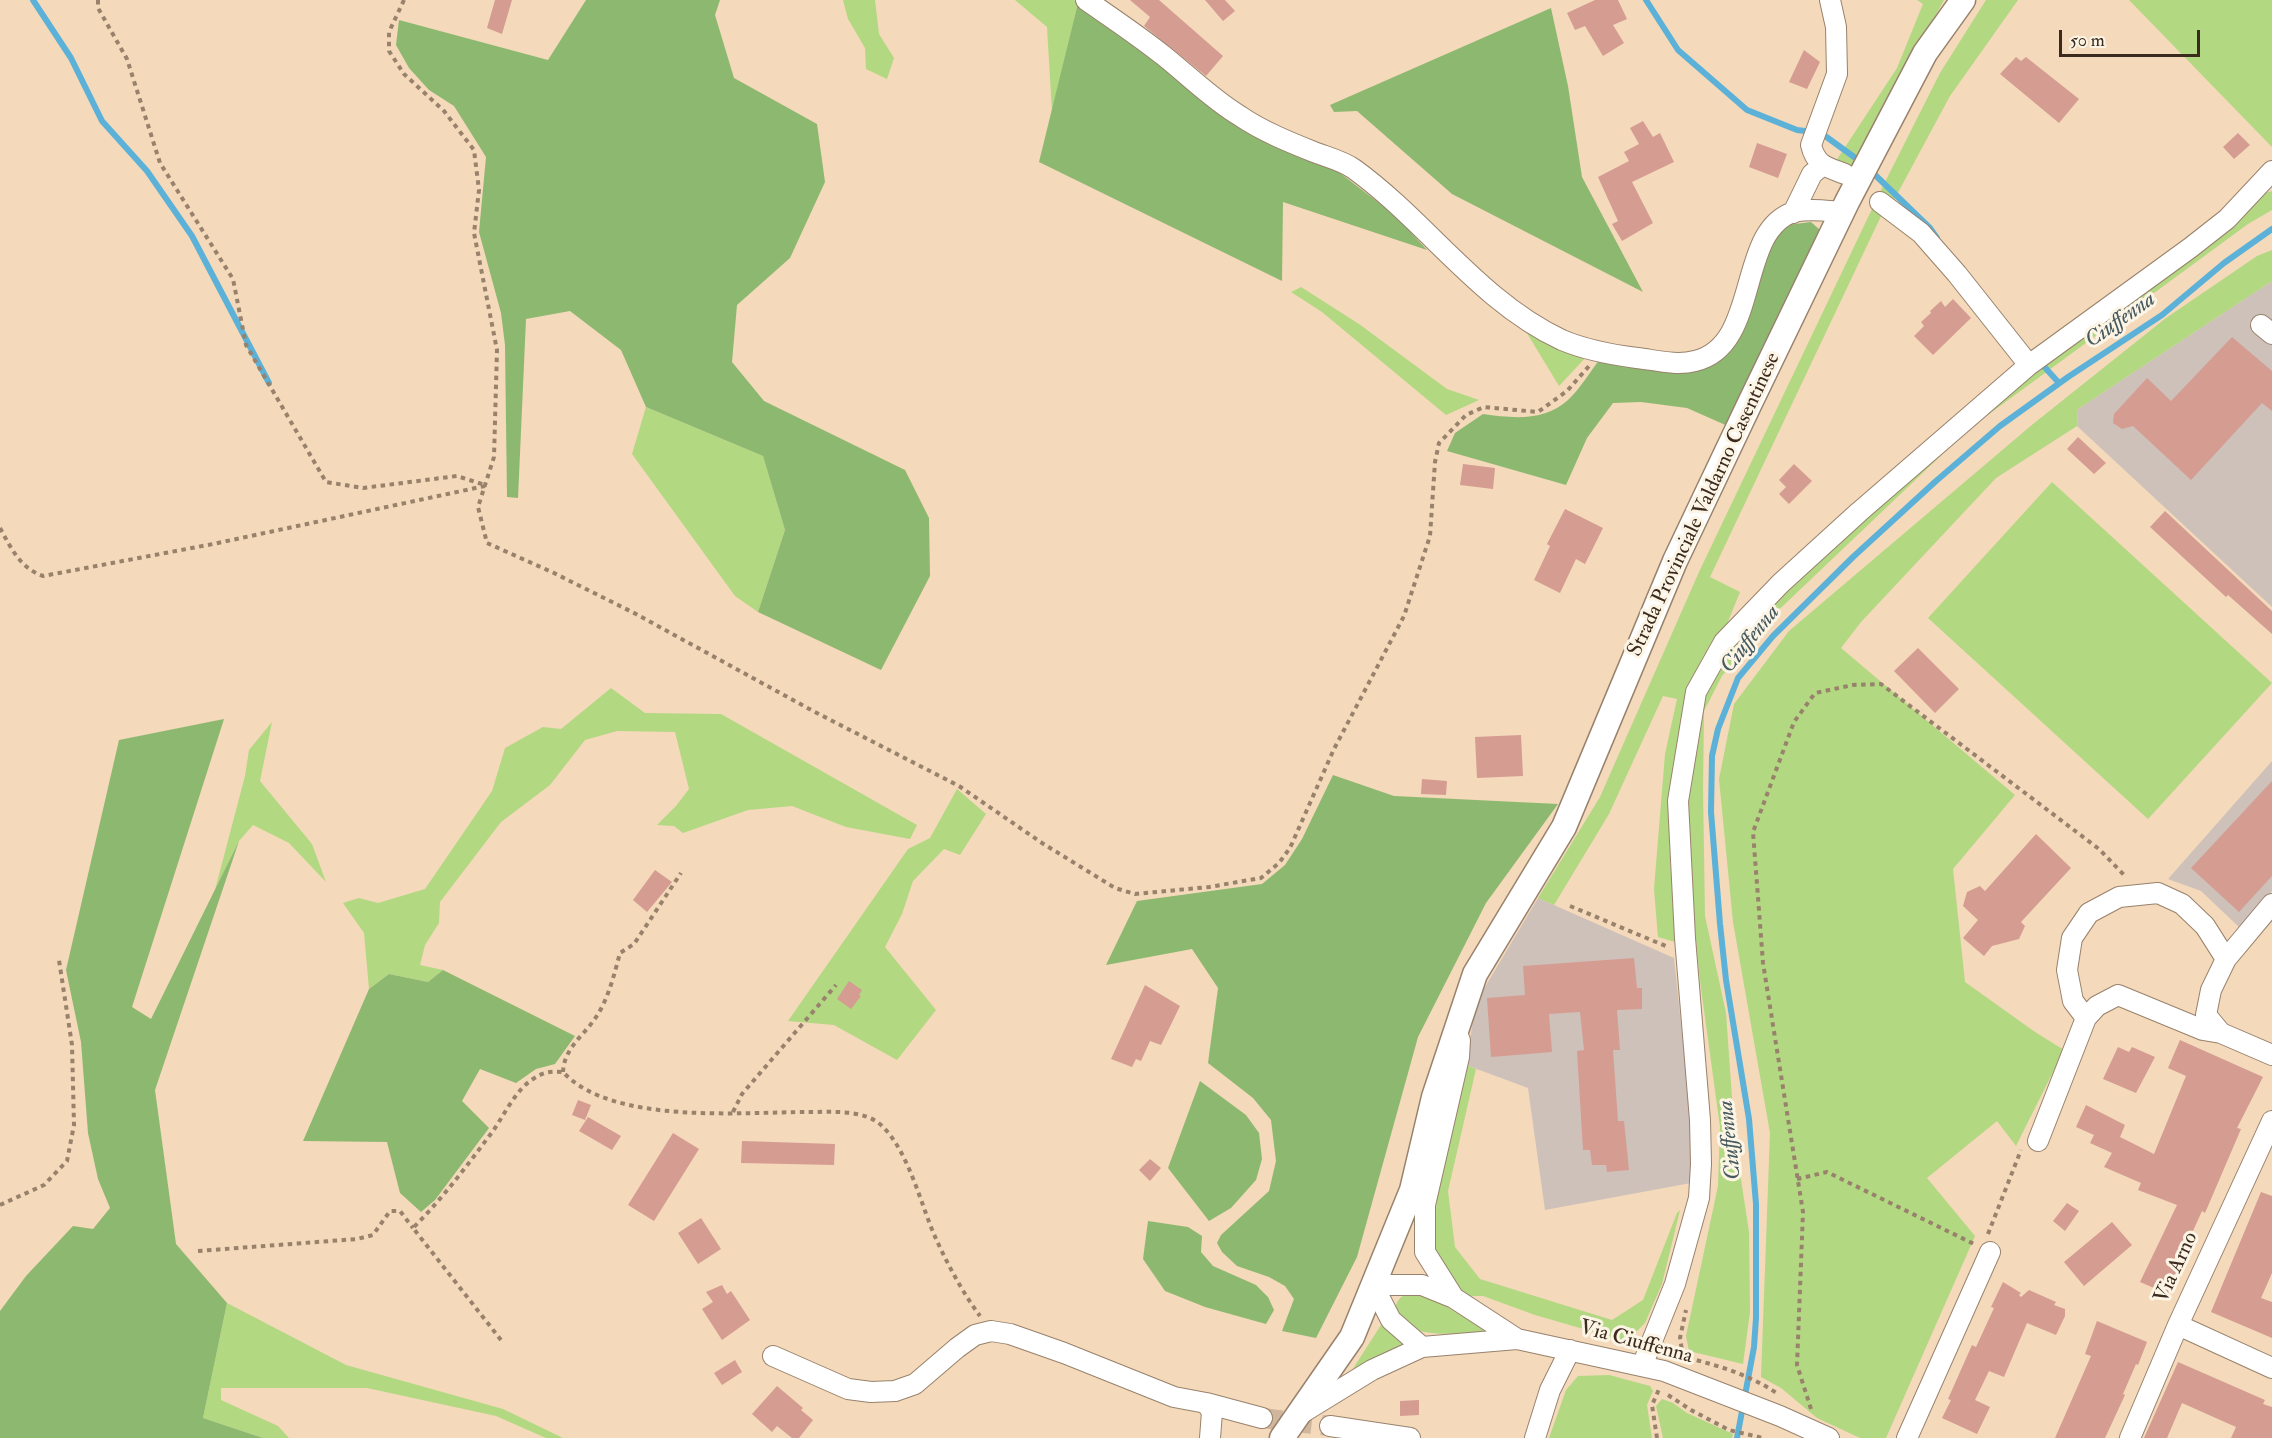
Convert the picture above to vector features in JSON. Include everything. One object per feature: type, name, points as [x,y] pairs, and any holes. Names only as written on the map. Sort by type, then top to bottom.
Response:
[{"type":"main road","name":"Strada Provinciale Valdarno Casentinese","points":[[1282,1438],[1352,1338],[1412,1191],[1434,1096],[1475,974],[1564,827],[1676,561],[1842,212],[1926,53],[1963,0]]},
{"type":"street","points":[[1086,0],[1149,44],[1240,116],[1299,146],[1351,167],[1404,208],[1474,277],[1520,315],[1563,340],[1618,356],[1678,363],[1695,361],[1712,354],[1723,344],[1738,319],[1757,253],[1781,219],[1807,210],[1842,212]]},
{"type":"street","points":[[1830,0],[1836,27],[1837,74],[1810,145],[1814,157],[1823,165],[1845,174]]},
{"type":"street","points":[[1793,213],[1812,174],[1823,165]]},
{"type":"street","points":[[1642,1366],[1675,1284],[1699,1198],[1700,1120],[1686,954],[1678,801],[1696,692],[1724,642],[1781,583],[1859,512],[2029,365],[2227,219],[2272,171]]},
{"type":"street","points":[[1880,202],[1921,234],[1957,274],[2029,365]]},
{"type":"street","points":[[2086,1018],[2073,1001],[2067,970],[2072,938],[2089,913],[2119,897],[2158,893],[2182,904],[2205,926],[2226,959]]},
{"type":"street","points":[[2221,1033],[2206,1015],[2211,990],[2226,959],[2272,904]]},
{"type":"street","points":[[2038,1141],[2086,1018],[2097,1006],[2118,994],[2203,1030],[2221,1033],[2272,1055]]},
{"type":"street","name":"Strada Provinciale Valdarno Casentinese","points":[[1454,1298],[1425,1252],[1425,1205],[1459,1058],[1460,1015]]},
{"type":"street","name":"Via Arno","points":[[2130,1438],[2178,1324],[2272,1121]]},
{"type":"street","points":[[1907,1438],[1990,1251]]},
{"type":"street","points":[[1373,1285],[1391,1320],[1422,1347]]},
{"type":"street","name":"Strada Provinciale Valdarno Casentinese","points":[[1373,1285],[1422,1285],[1454,1298],[1517,1339]]},
{"type":"street","points":[[2178,1324],[2272,1368]]},
{"type":"street","points":[[773,1356],[848,1389],[871,1392],[895,1391],[915,1384],[975,1335],[991,1331],[1010,1334],[1053,1349],[1174,1397],[1262,1418]]},
{"type":"street","name":"Via Ciuffenna","points":[[1297,1415],[1372,1370],[1422,1347],[1517,1339],[1642,1366],[1684,1378],[1829,1438]]},
{"type":"street","points":[[1535,1438],[1550,1390],[1570,1350]]},
{"type":"street","points":[[1206,1403],[1212,1412],[1210,1438]]},
{"type":"street","points":[[1330,1426],[1410,1438]]},
{"type":"path","points":[[98,0],[98,8],[127,59],[160,163],[233,279],[246,345],[326,482],[363,488],[457,476],[486,486]]},
{"type":"path","points":[[404,0],[389,32],[389,51],[404,74],[444,111],[474,150],[479,190],[474,233],[497,350],[494,457],[478,507],[487,543],[636,614],[813,711],[959,786],[1042,843],[1115,888],[1135,894],[1261,879],[1279,863],[1290,848],[1334,749],[1404,616],[1430,536],[1435,462],[1439,443],[1466,415],[1484,407],[1538,412],[1567,392],[1601,351]]},
{"type":"path","points":[[0,528],[15,555],[33,573],[43,576],[213,544],[486,486]]},
{"type":"path","points":[[1813,1415],[1797,1365],[1803,1212],[1764,963],[1753,832],[1794,722],[1815,693],[1853,685],[1881,684],[2099,849],[2142,895]]},
{"type":"path","points":[[563,1072],[563,1063],[570,1049],[596,1019],[614,977],[620,953],[634,944],[681,873]]},
{"type":"path","points":[[1570,906],[1686,954]]},
{"type":"path","points":[[0,1205],[45,1185],[67,1161],[74,1125],[72,1045],[59,960]]},
{"type":"path","points":[[733,1112],[742,1094],[836,985]]},
{"type":"path","points":[[413,1228],[437,1204],[509,1106],[531,1080],[550,1070],[563,1072],[571,1081],[605,1099],[634,1108],[733,1112],[829,1112],[867,1116],[882,1126],[900,1151],[936,1240],[970,1302],[991,1331]]},
{"type":"path","points":[[1990,1251],[1987,1232],[2023,1146],[2038,1141]]},
{"type":"path","points":[[1797,1179],[1827,1172],[1990,1251]]},
{"type":"path","points":[[198,1251],[357,1239],[373,1235],[390,1211],[400,1211],[501,1340]]},
{"type":"path","points":[[1694,1359],[1760,1382],[1779,1394]]},
{"type":"path","points":[[1676,1400],[1729,1430],[1763,1438]]},
{"type":"shaded area","points":[[2272,281],[2272,607],[2077,426],[2078,409]]},
{"type":"shaded area","points":[[2272,761],[2272,891],[2239,927],[2201,891],[2168,879]]},
{"type":"shaded area","points":[[1538,898],[1674,958],[1692,1128],[1691,1183],[1545,1210],[1528,1088],[1466,1065],[1476,1002]]},
{"type":"green space","points":[[586,0],[720,0],[715,15],[734,78],[817,124],[825,182],[790,258],[737,305],[732,362],[764,401],[905,470],[929,518],[930,576],[881,670],[758,612],[785,530],[763,456],[646,407],[621,350],[570,311],[526,319],[518,498],[507,497],[505,345],[501,313],[479,232],[486,157],[454,106],[429,90],[409,68],[396,45],[399,20],[548,60]]},
{"type":"green space","points":[[843,0],[875,0],[879,34],[894,58],[887,79],[866,69],[865,48],[848,19]]},
{"type":"green space","points":[[1015,0],[1074,0],[1078,3],[1052,112],[1047,27]]},
{"type":"green space","points":[[1917,0],[1944,0],[1851,169],[1836,161],[1897,68],[1923,4]]},
{"type":"green space","points":[[1986,0],[2018,0],[1950,96],[1894,200],[1880,192],[1940,73]]},
{"type":"green space","points":[[2129,0],[2272,0],[2272,147]]},
{"type":"green space","points":[[1078,3],[1332,167],[1396,216],[1427,250],[1283,202],[1282,281],[1039,162]]},
{"type":"green space","points":[[1551,8],[1568,86],[1582,177],[1643,292],[1452,194],[1357,111],[1334,112],[1330,105]]},
{"type":"green space","points":[[2272,191],[2272,210],[2248,224],[1970,428],[1766,622],[1722,676],[1704,711],[1705,916],[1726,1013],[1735,1140],[1749,1232],[1750,1312],[1743,1364],[1689,1351],[1686,1336],[1718,1186],[1720,1127],[1700,981],[1687,847],[1690,759],[1701,695],[1729,645],[1966,423],[2260,194]]},
{"type":"green space","points":[[1872,209],[1882,214],[1710,577],[1740,592],[1679,742],[1669,840],[1675,942],[1658,937],[1654,889],[1665,754],[1677,699],[1663,696],[1609,814],[1554,905],[1538,898],[1600,797],[1699,572]]},
{"type":"green space","points":[[1811,222],[1820,230],[1730,427],[1687,408],[1641,402],[1613,403],[1587,438],[1566,485],[1447,451],[1455,433],[1483,414],[1527,417],[1559,407],[1577,391],[1600,359],[1678,368],[1738,340],[1754,304],[1764,255],[1776,232],[1787,225]]},
{"type":"green space","points":[[2272,250],[2272,281],[2078,409],[2077,426],[1996,478],[1861,622],[1841,648],[2015,795],[1953,869],[1965,982],[2064,1050],[2016,1146],[1997,1121],[1927,1178],[1975,1236],[1886,1438],[1860,1438],[1817,1418],[1781,1388],[1761,1377],[1770,1133],[1733,922],[1719,779],[1734,704],[1789,631],[2033,424],[2166,318],[2257,256]]},
{"type":"green space","points":[[1301,287],[1359,324],[1447,389],[1479,400],[1446,415],[1322,312],[1291,292]]},
{"type":"green space","points":[[1519,320],[1588,355],[1559,386]]},
{"type":"green space","points":[[646,407],[763,456],[785,530],[758,612],[735,596],[632,454]]},
{"type":"green space","points":[[2052,482],[2272,683],[2148,819],[1928,618]]},
{"type":"green space","points":[[611,688],[645,713],[721,714],[917,825],[910,839],[846,827],[792,806],[748,810],[683,833],[674,826],[657,825],[689,789],[675,732],[617,731],[585,740],[550,785],[501,822],[440,902],[439,923],[425,945],[420,965],[443,970],[428,982],[389,974],[369,989],[364,933],[343,903],[359,898],[378,903],[425,889],[492,791],[505,748],[543,727],[561,729]]},
{"type":"green space","points":[[224,719],[132,1007],[151,1019],[239,841],[155,1090],[176,1244],[227,1303],[203,1418],[263,1438],[0,1438],[0,1311],[26,1276],[73,1226],[93,1229],[110,1208],[98,1179],[88,1133],[81,1042],[66,970],[119,740]]},
{"type":"green space","points":[[272,722],[260,781],[312,844],[326,882],[289,843],[253,825],[239,841],[215,890],[245,776],[249,750]]},
{"type":"green space","points":[[1333,775],[1394,796],[1558,804],[1486,903],[1418,1037],[1357,1257],[1316,1338],[1282,1331],[1294,1299],[1285,1286],[1269,1277],[1237,1266],[1222,1252],[1217,1243],[1221,1235],[1269,1191],[1276,1161],[1271,1120],[1253,1098],[1208,1063],[1218,988],[1192,949],[1106,965],[1137,901],[1262,884],[1285,865],[1302,839]]},
{"type":"green space","points":[[957,789],[986,814],[960,855],[944,849],[913,881],[902,914],[885,947],[936,1010],[897,1060],[834,1025],[788,1021],[908,849],[930,838]]},
{"type":"green space","points":[[443,970],[575,1036],[555,1064],[536,1069],[516,1083],[480,1069],[462,1101],[489,1128],[435,1200],[421,1212],[400,1193],[387,1142],[303,1141],[369,989],[389,974],[428,982]]},
{"type":"green space","points":[[1466,1065],[1476,1069],[1448,1191],[1455,1247],[1480,1279],[1612,1320],[1643,1300],[1680,1210],[1662,1284],[1645,1323],[1633,1335],[1618,1342],[1604,1335],[1535,1315],[1483,1296],[1462,1296],[1449,1281],[1434,1247],[1437,1193]]},
{"type":"green space","points":[[1200,1081],[1246,1115],[1259,1133],[1262,1159],[1256,1180],[1231,1208],[1209,1221],[1168,1168]]},
{"type":"green space","points":[[1148,1221],[1188,1227],[1202,1236],[1201,1252],[1213,1266],[1256,1285],[1268,1297],[1274,1310],[1266,1324],[1205,1307],[1165,1291],[1143,1259]]},
{"type":"green space","points":[[1416,1291],[1490,1329],[1488,1333],[1442,1334],[1419,1331],[1409,1327],[1400,1320],[1395,1308],[1402,1296]]},
{"type":"green space","points":[[227,1303],[346,1365],[503,1409],[563,1438],[546,1438],[496,1416],[367,1388],[221,1388],[221,1400],[278,1426],[289,1438],[263,1438],[203,1418]]},
{"type":"green space","points":[[1381,1325],[1405,1344],[1347,1378]]},
{"type":"green space","points":[[1609,1375],[1650,1386],[1653,1391],[1647,1405],[1652,1438],[1549,1438],[1566,1390],[1578,1376]]},
{"type":"green space","points":[[1662,1399],[1733,1434],[1732,1438],[1663,1438],[1656,1406]]},
{"type":"building","points":[[495,0],[512,0],[502,34],[487,28]]},
{"type":"building","points":[[1130,0],[1159,0],[1223,56],[1206,76],[1144,26],[1150,17]]},
{"type":"building","points":[[1205,0],[1225,0],[1235,11],[1223,21]]},
{"type":"building","points":[[1595,0],[1618,0],[1627,19],[1613,25],[1624,43],[1603,56],[1585,26],[1575,30],[1567,13]]},
{"type":"building","points":[[1804,50],[1820,62],[1807,89],[1789,82]]},
{"type":"building","points":[[2016,57],[2021,61],[2026,57],[2079,99],[2059,123],[2000,74]]},
{"type":"building","points":[[1643,121],[1653,137],[1660,133],[1674,162],[1632,182],[1653,223],[1622,241],[1612,224],[1618,221],[1598,177],[1629,161],[1624,152],[1639,144],[1630,128]]},
{"type":"building","points":[[2238,133],[2250,145],[2234,159],[2223,147]]},
{"type":"building","points":[[1757,143],[1787,154],[1778,178],[1749,167]]},
{"type":"building","points":[[1953,299],[1971,318],[1933,355],[1914,336],[1924,326],[1921,322],[1931,313],[1930,311],[1941,301],[1945,307]]},
{"type":"building","points":[[2232,337],[2272,371],[2272,411],[2262,403],[2191,480],[2133,426],[2122,429],[2113,423],[2114,414],[2147,378],[2171,401]]},
{"type":"building","points":[[2078,437],[2106,463],[2094,474],[2067,449]]},
{"type":"building","points":[[1463,464],[1495,468],[1493,489],[1460,485]]},
{"type":"building","points":[[1794,464],[1812,481],[1789,504],[1779,494],[1786,487],[1779,480]]},
{"type":"building","points":[[1565,509],[1603,528],[1585,564],[1576,559],[1560,593],[1534,580],[1550,546],[1547,544]]},
{"type":"building","points":[[2165,511],[2272,611],[2272,634],[2228,595],[2226,597],[2150,527]]},
{"type":"building","points":[[1918,648],[1959,689],[1935,713],[1894,671]]},
{"type":"building","points":[[1521,735],[1523,776],[1477,778],[1475,737]]},
{"type":"building","points":[[1422,779],[1447,781],[1446,795],[1421,794]]},
{"type":"building","points":[[2272,781],[2272,876],[2239,912],[2191,868]]},
{"type":"building","points":[[2036,834],[2071,868],[2021,922],[2025,926],[2019,939],[1992,946],[1984,956],[1963,938],[1978,920],[1963,906],[1967,892],[1980,886],[1985,891]]},
{"type":"building","points":[[655,870],[672,882],[647,912],[633,900]]},
{"type":"building","points":[[1634,958],[1637,988],[1642,988],[1642,1009],[1617,1010],[1620,1050],[1613,1050],[1618,1121],[1624,1121],[1629,1170],[1607,1172],[1606,1165],[1592,1165],[1590,1150],[1583,1150],[1577,1051],[1584,1050],[1580,1012],[1549,1014],[1552,1052],[1491,1057],[1487,998],[1525,995],[1523,966]]},
{"type":"building","points":[[849,981],[862,990],[859,995],[861,996],[851,1009],[837,999]]},
{"type":"building","points":[[1145,985],[1180,1006],[1161,1045],[1150,1041],[1141,1061],[1136,1059],[1132,1067],[1111,1059]]},
{"type":"building","points":[[2180,1040],[2263,1077],[2237,1128],[2241,1129],[2205,1213],[2202,1211],[2188,1242],[2191,1243],[2168,1294],[2140,1282],[2177,1205],[2138,1190],[2141,1183],[2104,1167],[2112,1153],[2090,1143],[2094,1135],[2076,1127],[2086,1105],[2125,1125],[2120,1137],[2154,1154],[2186,1076],[2168,1068]]},
{"type":"building","points":[[2118,1047],[2129,1052],[2132,1047],[2155,1057],[2136,1093],[2103,1079]]},
{"type":"building","points":[[578,1100],[591,1105],[585,1120],[572,1115]]},
{"type":"building","points":[[588,1117],[621,1136],[612,1150],[579,1131]]},
{"type":"building","points":[[673,1133],[699,1149],[654,1221],[628,1205]]},
{"type":"building","points":[[742,1141],[835,1144],[834,1165],[741,1163]]},
{"type":"building","points":[[1150,1159],[1161,1168],[1150,1181],[1139,1170]]},
{"type":"building","points":[[2261,1192],[2272,1196],[2272,1273],[2261,1298],[2272,1302],[2272,1338],[2211,1312]]},
{"type":"building","points":[[2067,1203],[2079,1211],[2065,1231],[2053,1221]]},
{"type":"building","points":[[701,1218],[721,1249],[698,1264],[678,1233]]},
{"type":"building","points":[[2112,1222],[2132,1245],[2084,1286],[2064,1262]]},
{"type":"building","points":[[2003,1282],[2021,1293],[2019,1295],[2021,1297],[2029,1290],[2056,1302],[2054,1305],[2065,1309],[2065,1316],[2056,1335],[2027,1323],[2004,1377],[1989,1371],[1975,1400],[1990,1407],[1977,1434],[1942,1418],[1972,1345],[1976,1347]]},
{"type":"building","points":[[722,1285],[727,1294],[731,1291],[750,1320],[722,1340],[702,1309],[713,1302],[706,1292]]},
{"type":"building","points":[[2097,1321],[2147,1342],[2105,1438],[2055,1438],[2091,1356],[2085,1354]]},
{"type":"building","points":[[735,1360],[742,1372],[722,1385],[714,1373]]},
{"type":"building","points":[[2178,1362],[2265,1400],[2263,1404],[2272,1407],[2272,1438],[2231,1438],[2236,1427],[2182,1403],[2167,1438],[2144,1438]]},
{"type":"building","points":[[777,1386],[803,1408],[801,1410],[813,1420],[799,1438],[792,1438],[777,1426],[772,1432],[752,1414]]},
{"type":"building","points":[[1419,1400],[1419,1415],[1400,1416],[1400,1401]]},
{"type":"waterway","points":[[33,0],[71,58],[102,121],[147,171],[192,236],[269,383]]},
{"type":"waterway","points":[[1646,0],[1678,50],[1747,110],[1797,130],[1821,133],[1861,162]]},
{"type":"waterway","points":[[1871,171],[1930,228],[1937,238]]},
{"type":"waterway","name":"Ciuffenna","points":[[1737,1438],[1754,1347],[1756,1204],[1749,1119],[1726,980],[1711,812],[1712,756],[1718,729],[1738,678],[1773,636],[1853,557],[2000,426],[2068,377],[2162,315],[2224,263],[2272,229]]},
{"type":"waterway","points":[[2039,361],[2059,383]]},
{"type":"tunnel","points":[[1262,1418],[1330,1426]]}]
